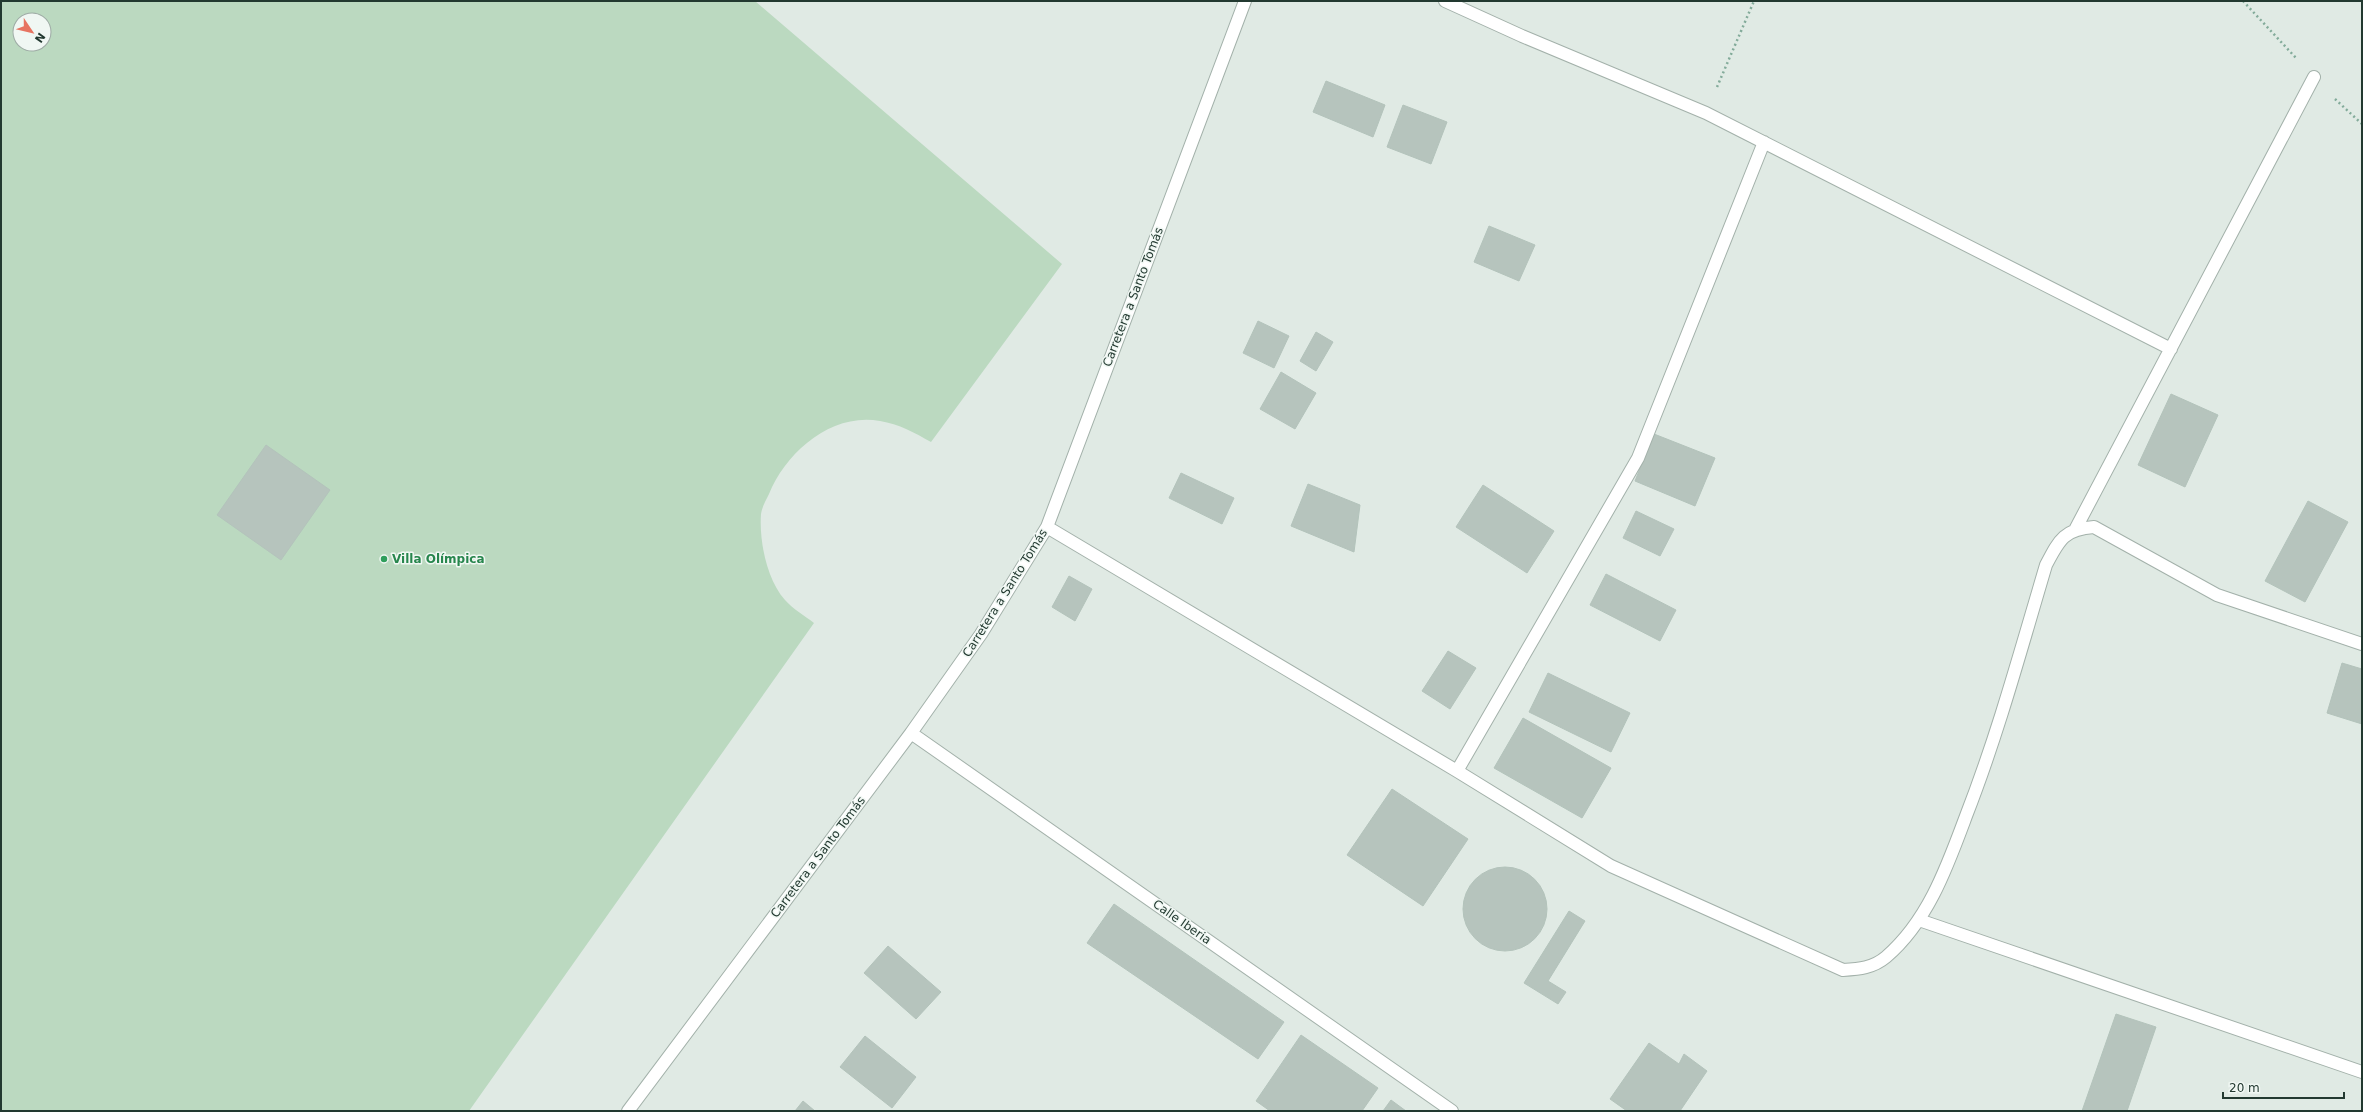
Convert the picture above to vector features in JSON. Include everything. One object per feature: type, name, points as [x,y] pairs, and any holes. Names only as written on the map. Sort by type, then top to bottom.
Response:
[{"type":"street","name":"Carretera a Santo Tomás","points":[[628,1111],[911,733],[981,634],[1047,527],[1245,1]]},
{"type":"street","points":[[1445,1],[1522,36],[1706,113],[2171,349]]},
{"type":"street","points":[[1047,527],[1457,771],[1611,866],[1843,970],[1868,968],[1886,958],[1919,920],[1944,875],[1985,768],[2046,565],[2059,540],[2076,528],[2314,77]]},
{"type":"street","points":[[1457,771],[1638,458],[1764,142]]},
{"type":"street","points":[[2076,528],[2094,527],[2217,595],[2362,644]]},
{"type":"street","name":"Calle Iberia","points":[[911,733],[1452,1111]]},
{"type":"street","points":[[1919,920],[2362,1072]]},
{"type":"path","points":[[1706,113],[1754,1]]},
{"type":"green space","name":"Villa Olímpica","points":[[1,1],[755,1],[1062,264],[931,442],[894,424],[880,421],[862,420],[845,423],[828,429],[813,438],[799,450],[777,478],[764,504],[761,514],[761,536],[766,560],[773,582],[785,600],[814,623],[469,1111],[1,1111]]},
{"type":"building","points":[[1326,81],[1385,105],[1373,137],[1313,112]]},
{"type":"building","points":[[1403,105],[1447,122],[1431,164],[1387,147]]},
{"type":"building","points":[[1489,226],[1535,245],[1519,281],[1474,262]]},
{"type":"building","points":[[1258,321],[1289,336],[1274,368],[1243,353]]},
{"type":"building","points":[[1316,332],[1333,342],[1316,371],[1300,361]]},
{"type":"building","points":[[1281,372],[1316,393],[1295,429],[1260,409]]},
{"type":"building","points":[[2171,394],[2218,415],[2185,487],[2138,465]]},
{"type":"building","points":[[1654,434],[1715,458],[1695,506],[1635,481]]},
{"type":"building","points":[[266,445],[330,490],[281,560],[217,515]]},
{"type":"building","points":[[1181,473],[1234,498],[1222,524],[1169,498]]},
{"type":"building","points":[[1308,484],[1360,505],[1354,552],[1291,526]]},
{"type":"building","points":[[1483,485],[1554,531],[1527,573],[1456,527]]},
{"type":"building","points":[[2308,501],[2348,522],[2305,602],[2265,581]]},
{"type":"building","points":[[1636,511],[1674,529],[1660,556],[1623,538]]},
{"type":"building","points":[[1606,574],[1676,610],[1660,641],[1590,605]]},
{"type":"building","points":[[1069,576],[1092,589],[1075,621],[1052,607]]},
{"type":"building","points":[[1448,651],[1476,668],[1450,709],[1422,691]]},
{"type":"building","points":[[2342,663],[2362,669],[2362,724],[2327,713]]},
{"type":"building","points":[[1548,673],[1630,713],[1611,752],[1529,712]]},
{"type":"building","points":[[1523,718],[1611,768],[1582,818],[1494,768]]},
{"type":"building","points":[[1392,789],[1468,839],[1423,906],[1347,855]]},
{"type":"building","points":[[1505,867],[1513,868],[1528,874],[1540,886],[1546,901],[1546,917],[1540,932],[1528,944],[1513,950],[1505,951],[1497,950],[1482,944],[1470,932],[1464,917],[1463,909],[1464,901],[1470,886],[1482,874],[1497,868]]},
{"type":"building","points":[[1114,904],[1284,1022],[1258,1059],[1087,943]]},
{"type":"building","points":[[1569,911],[1585,921],[1548,981],[1566,992],[1558,1004],[1524,983]]},
{"type":"building","points":[[888,946],[941,992],[916,1019],[864,973]]},
{"type":"building","points":[[2116,1014],[2156,1027],[2127,1111],[2082,1111]]},
{"type":"building","points":[[1301,1035],[1378,1088],[1362,1111],[1270,1111],[1256,1101]]},
{"type":"building","points":[[865,1036],[916,1077],[892,1108],[840,1067]]},
{"type":"building","points":[[1649,1043],[1679,1064],[1684,1054],[1707,1071],[1680,1111],[1627,1111],[1610,1099]]},
{"type":"building","points":[[1391,1100],[1406,1111],[1383,1111]]},
{"type":"building","points":[[803,1101],[815,1111],[795,1111]]},
{"type":"place","name":"Villa Olímpica","points":[[384,559]]}]
